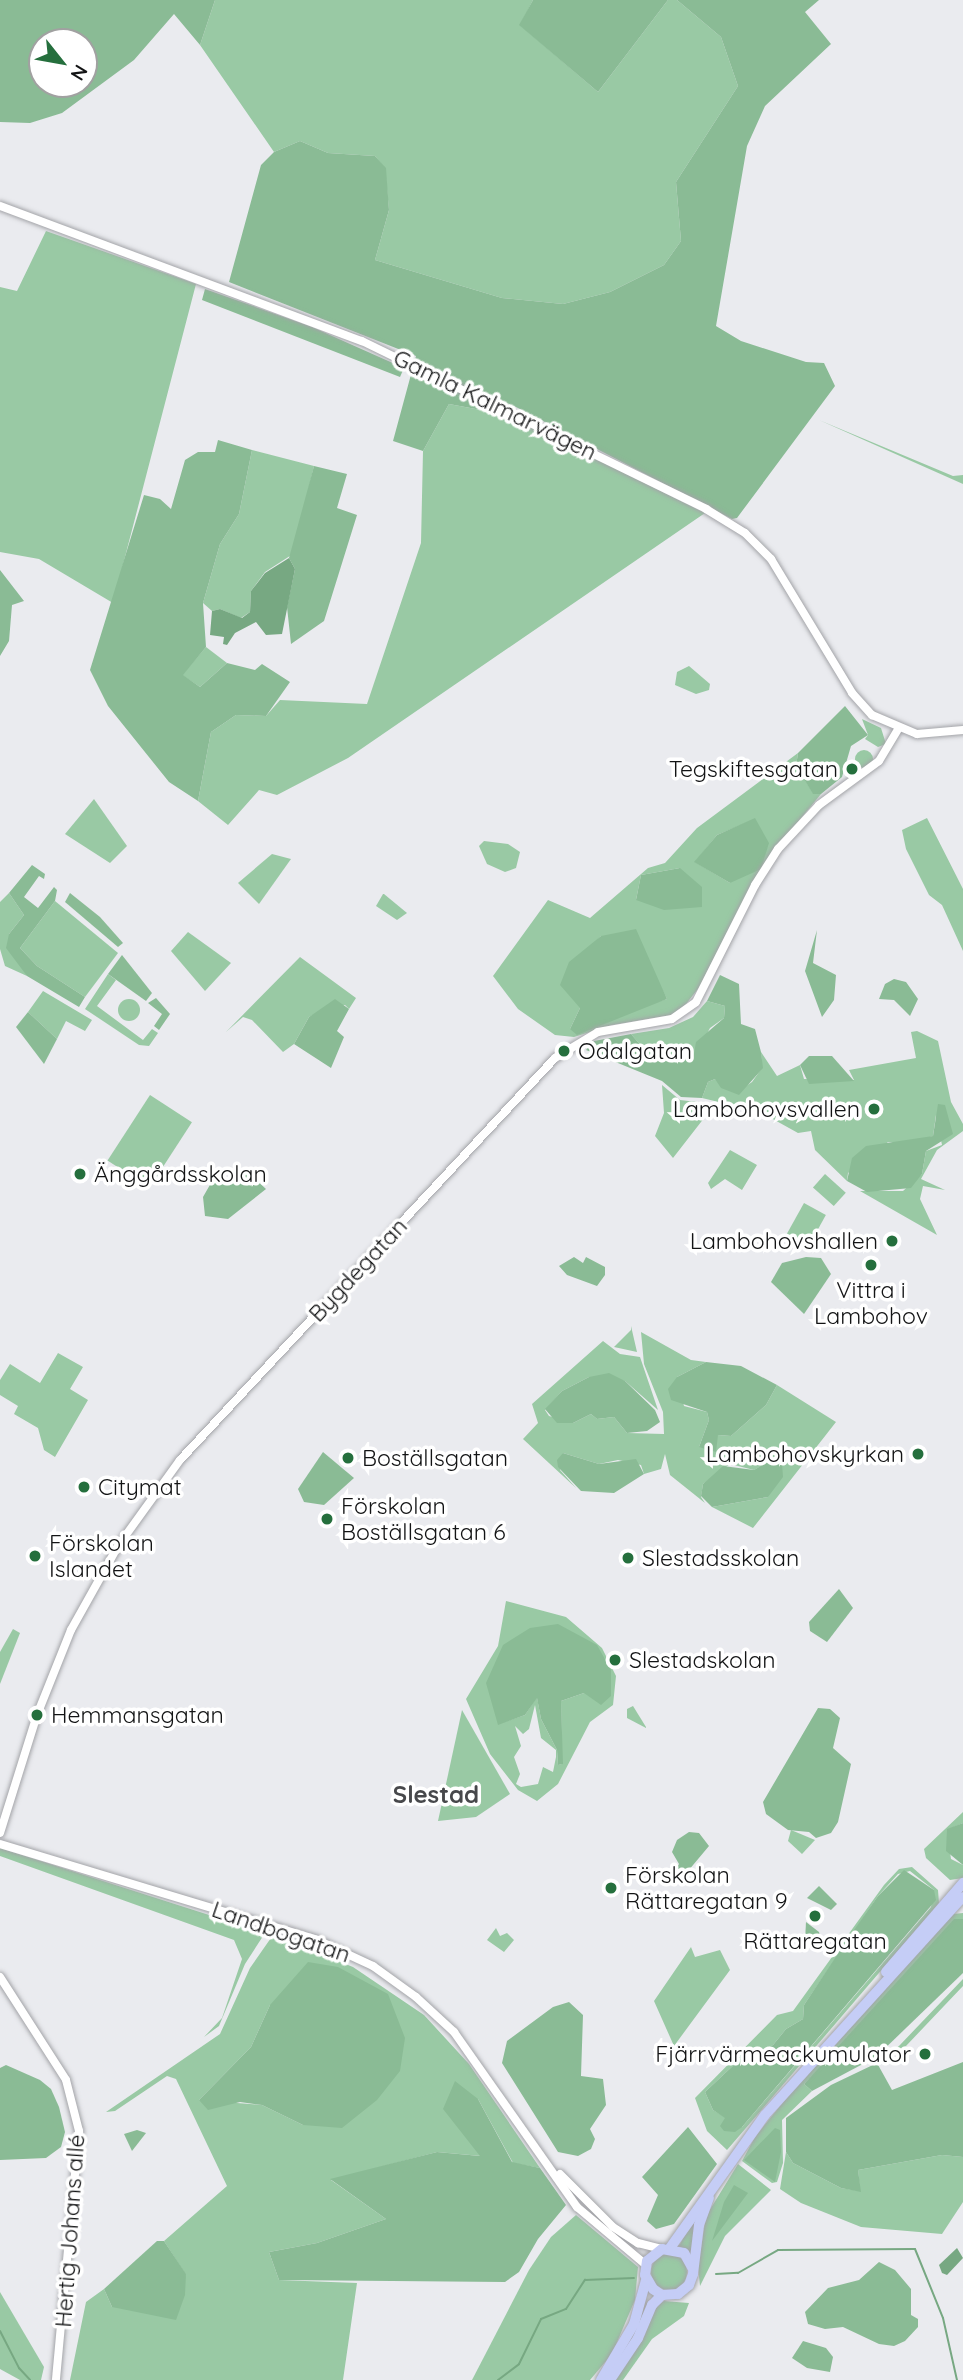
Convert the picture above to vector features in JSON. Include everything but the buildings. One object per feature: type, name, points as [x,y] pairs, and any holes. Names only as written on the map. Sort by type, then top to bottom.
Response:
[{"type":"main road","points":[[601,2380],[634,2324],[646,2280],[646,2264],[666,2248],[740,2147],[963,1883]]},
{"type":"main road","points":[[828,2043],[963,1897]]},
{"type":"main road","points":[[610,2380],[638,2338],[652,2305],[662,2295],[683,2291],[693,2269],[699,2225],[718,2179]]},
{"type":"main road","points":[[666,2248],[684,2253],[693,2269]]},
{"type":"main road","points":[[646,2280],[662,2295]]},
{"type":"street","name":"Gamla Kalmarvägen","points":[[0,206],[362,341],[706,509],[745,533],[771,559],[858,700],[898,729]]},
{"type":"street","points":[[898,729],[925,735],[963,730]]},
{"type":"street","name":"Bygdegatan","points":[[0,1833],[46,1689],[108,1562],[157,1488],[202,1435],[452,1171],[552,1061],[574,1044],[604,1030],[672,1019],[692,1007],[763,871],[818,805],[879,761],[898,729]]},
{"type":"street","name":"Landbogatan","points":[[0,1844],[317,1940],[373,1966],[416,1997],[454,2032],[532,2139],[577,2207],[646,2264]]},
{"type":"street","name":"Hertig Johans allé","points":[[0,1977],[66,2080],[77,2112],[76,2179],[56,2379]]},
{"type":"street","name":"Landbogatan","points":[[532,2139],[591,2210],[625,2236],[666,2248]]},
{"type":"shaded area","points":[[0,0],[215,0],[200,45],[174,14],[134,60],[98,86],[98,28],[28,28],[28,98],[82,98],[62,113],[30,123],[0,122]]},
{"type":"shaded area","points":[[215,0],[533,0],[520,25],[598,92],[668,0],[677,0],[721,37],[738,86],[676,182],[681,241],[664,265],[610,292],[563,304],[502,298],[375,260],[389,210],[385,168],[375,156],[328,153],[300,141],[274,152],[200,45]]},
{"type":"shaded area","points":[[533,0],[668,0],[598,92],[519,25]]},
{"type":"shaded area","points":[[677,0],[819,0],[805,12],[831,44],[765,106],[747,146],[716,326],[741,341],[806,362],[824,363],[835,386],[737,518],[732,519],[514,406],[508,415],[449,404],[423,451],[393,441],[416,356],[229,282],[261,165],[274,152],[300,141],[328,153],[375,156],[386,168],[389,210],[375,260],[502,298],[563,304],[610,292],[664,265],[681,241],[676,182],[738,86],[721,37]]},
{"type":"shaded area","points":[[46,231],[196,284],[113,603],[39,559],[0,552],[0,287],[17,291]]},
{"type":"shaded area","points":[[205,289],[312,327],[404,368],[400,377],[202,300]]},
{"type":"shaded area","points":[[449,404],[508,415],[705,513],[348,758],[277,795],[259,790],[228,825],[198,801],[211,732],[236,715],[266,716],[280,700],[367,704],[421,543],[423,451]]},
{"type":"shaded area","points":[[819,420],[953,476],[963,475],[963,484]]},
{"type":"shaded area","points":[[218,440],[252,450],[239,514],[220,544],[203,603],[206,647],[183,675],[200,687],[227,663],[255,670],[262,664],[290,682],[266,716],[236,715],[211,732],[198,801],[169,782],[108,706],[90,670],[144,495],[160,499],[171,509],[185,460],[198,452],[215,452]]},
{"type":"shaded area","points":[[252,450],[314,466],[293,554],[265,572],[251,591],[250,612],[241,618],[220,609],[212,611],[203,603],[220,544],[239,514]]},
{"type":"shaded area","points":[[314,466],[347,474],[337,508],[357,515],[324,621],[291,644],[287,607],[295,569],[289,558]]},
{"type":"shaded area","points":[[289,558],[295,569],[282,634],[266,635],[256,622],[235,633],[227,645],[223,644],[224,637],[210,635],[212,611],[220,609],[242,618],[250,612],[251,591],[265,573]]},
{"type":"shaded area","points":[[0,570],[24,601],[12,605],[9,641],[0,656]]},
{"type":"shaded area","points":[[206,647],[227,663],[200,687],[182,675]]},
{"type":"shaded area","points":[[689,666],[710,684],[709,690],[696,694],[675,685],[677,672]]},
{"type":"shaded area","points":[[845,706],[868,735],[851,746],[842,777],[821,794],[813,794],[796,766],[798,753]]},
{"type":"shaded area","points":[[862,719],[881,728],[886,744],[878,747],[865,739],[868,735]]},
{"type":"shaded area","points":[[864,750],[870,753],[873,759],[870,765],[864,768],[858,765],[855,759],[858,753]]},
{"type":"shaded area","points":[[798,753],[796,766],[813,793],[821,794],[768,858],[705,980],[686,1004],[672,1015],[612,1025],[574,1037],[555,1035],[518,1009],[493,976],[548,900],[590,918],[648,868],[665,863],[697,828]],"holes":[[[755,819],[730,883],[695,862],[717,835]],[[680,868],[636,900],[641,875]],[[601,936],[650,966],[667,999],[570,1029],[580,1008],[588,949]]]},
{"type":"shaded area","points":[[94,799],[127,846],[110,863],[65,834]]},
{"type":"shaded area","points":[[755,818],[769,843],[761,869],[730,883],[694,862],[717,835]]},
{"type":"shaded area","points":[[927,818],[963,889],[963,951],[942,905],[929,895],[906,849],[902,830]]},
{"type":"shaded area","points":[[484,841],[508,844],[520,852],[516,868],[505,872],[487,864],[479,846]]},
{"type":"shaded area","points":[[272,854],[291,859],[259,904],[238,883]]},
{"type":"shaded area","points":[[32,865],[45,874],[44,879],[39,876],[24,897],[38,908],[54,887],[57,890],[55,901],[20,948],[37,966],[85,997],[79,1007],[27,976],[6,948],[9,934],[24,915],[9,893]]},
{"type":"shaded area","points":[[680,868],[702,887],[702,907],[664,910],[636,900],[641,875]]},
{"type":"shaded area","points":[[9,893],[24,915],[9,934],[27,976],[5,966],[0,949],[0,902]]},
{"type":"shaded area","points":[[70,893],[100,917],[123,943],[118,947],[65,902]]},
{"type":"shaded area","points":[[383,894],[407,913],[397,920],[376,906]]},
{"type":"shaded area","points":[[55,901],[118,953],[85,997],[37,966],[20,948]]},
{"type":"shaded area","points":[[636,929],[667,999],[577,1035],[570,1029],[580,1008],[560,985],[569,962],[601,936]]},
{"type":"shaded area","points":[[817,930],[813,963],[836,975],[834,1000],[822,1017],[805,971]]},
{"type":"shaded area","points":[[188,932],[231,963],[205,991],[171,951]]},
{"type":"shaded area","points":[[122,955],[152,993],[146,1001],[108,974]]},
{"type":"shaded area","points":[[300,957],[356,998],[349,1009],[345,1005],[324,1009],[309,1017],[294,1044],[283,1052],[252,1020],[243,1017],[226,1032]]},
{"type":"shaded area","points":[[108,974],[116,980],[97,1006],[143,1040],[152,1029],[158,1033],[149,1046],[139,1045],[85,1009]]},
{"type":"shaded area","points":[[720,975],[739,984],[741,1024],[755,1029],[761,1052],[763,1068],[739,1095],[721,1088],[715,1079],[708,1082],[702,1098],[681,1097],[662,1081],[586,1050],[594,1041],[631,1034],[649,1055],[669,1061],[693,1059],[696,1042],[724,1018],[725,1006],[707,1001]]},
{"type":"shaded area","points":[[894,979],[906,982],[918,999],[910,1016],[894,1000],[879,999],[885,984]]},
{"type":"shaded area","points":[[43,991],[92,1020],[85,1031],[66,1021],[57,1039],[28,1012]]},
{"type":"shaded area","points":[[156,998],[170,1014],[159,1030],[154,1026],[162,1014],[148,1003]]},
{"type":"shaded area","points":[[129,999],[137,1002],[140,1010],[137,1018],[129,1021],[121,1018],[118,1010],[121,1002]]},
{"type":"shaded area","points":[[335,999],[349,1009],[337,1031],[344,1037],[331,1068],[294,1044],[309,1017]]},
{"type":"shaded area","points":[[707,1001],[725,1006],[724,1018],[710,1028],[694,1059],[669,1061],[649,1055],[631,1034],[669,1028],[693,1017]]},
{"type":"shaded area","points":[[28,1012],[57,1039],[44,1064],[16,1027]]},
{"type":"shaded area","points":[[917,1031],[938,1041],[951,1102],[963,1124],[963,1131],[937,1150],[921,1179],[945,1190],[923,1186],[920,1199],[937,1235],[860,1191],[903,1191],[922,1174],[926,1151],[942,1145],[936,1115],[933,1136],[914,1142],[888,1142],[848,1173],[847,1181],[815,1150],[811,1131],[798,1133],[760,1112],[702,1098],[708,1082],[715,1079],[743,1088],[752,1082],[762,1068],[761,1052],[777,1076],[800,1065],[804,1079],[854,1080],[849,1070],[916,1058],[911,1032]]},
{"type":"shaded area","points":[[809,1056],[832,1056],[854,1081],[809,1084],[800,1065]]},
{"type":"shaded area","points":[[662,1085],[680,1100],[715,1104],[673,1158],[655,1136],[664,1113]]},
{"type":"shaded area","points":[[150,1095],[192,1122],[149,1188],[108,1160]]},
{"type":"shaded area","points":[[938,1104],[945,1105],[953,1134],[926,1151],[922,1174],[911,1188],[867,1192],[847,1181],[852,1158],[866,1146],[933,1136]]},
{"type":"shaded area","points":[[730,1150],[757,1165],[742,1190],[725,1179],[711,1189],[708,1183]]},
{"type":"shaded area","points":[[243,1168],[266,1189],[228,1219],[205,1216],[203,1197],[215,1176],[227,1180]]},
{"type":"shaded area","points":[[825,1174],[846,1193],[834,1206],[813,1187]]},
{"type":"shaded area","points":[[804,1203],[826,1215],[806,1251],[784,1239]]},
{"type":"shaded area","points":[[574,1257],[583,1263],[586,1257],[605,1267],[605,1275],[597,1286],[567,1275],[559,1266]]},
{"type":"shaded area","points":[[806,1257],[821,1258],[831,1274],[804,1314],[771,1282],[782,1263]]},
{"type":"shaded area","points":[[631,1326],[637,1352],[614,1347],[631,1330]]},
{"type":"shaded area","points":[[641,1332],[691,1360],[706,1362],[677,1377],[684,1406],[707,1412],[709,1420],[699,1447],[718,1435],[731,1436],[766,1405],[777,1385],[836,1422],[753,1528],[712,1507],[768,1497],[772,1460],[754,1470],[730,1464],[703,1484],[701,1497],[705,1503],[670,1475],[665,1454],[661,1469],[644,1474],[641,1465],[618,1460],[599,1464],[563,1453],[560,1470],[576,1488],[523,1439],[538,1423],[532,1404],[603,1341],[620,1354],[640,1357],[658,1410],[625,1381],[589,1377],[562,1391],[545,1410],[549,1416],[573,1423],[591,1414],[597,1419],[614,1417],[627,1433],[664,1434],[663,1412],[644,1364]]},
{"type":"shaded area","points":[[58,1353],[83,1367],[70,1389],[88,1400],[55,1457],[44,1450],[38,1428],[14,1414],[18,1406],[0,1395],[0,1380],[10,1364],[40,1383]]},
{"type":"shaded area","points":[[706,1362],[741,1366],[777,1385],[766,1405],[731,1436],[718,1435],[716,1452],[699,1447],[709,1420],[707,1412],[671,1400],[668,1389],[677,1377]]},
{"type":"shaded area","points":[[609,1373],[625,1381],[655,1410],[660,1422],[647,1431],[627,1433],[614,1417],[597,1419],[591,1414],[573,1423],[557,1423],[545,1409],[562,1391],[589,1377]]},
{"type":"shaded area","points":[[323,1452],[354,1478],[324,1505],[304,1502],[298,1489]]},
{"type":"shaded area","points":[[563,1453],[599,1464],[636,1459],[644,1474],[614,1493],[581,1491],[558,1467],[557,1460]]},
{"type":"shaded area","points":[[772,1459],[782,1463],[783,1477],[768,1497],[712,1507],[701,1496],[703,1484],[723,1466],[754,1470]]},
{"type":"shaded area","points":[[839,1589],[853,1608],[827,1642],[810,1631],[809,1622]]},
{"type":"shaded area","points":[[506,1601],[566,1617],[602,1648],[616,1676],[613,1705],[590,1722],[558,1784],[537,1801],[518,1790],[490,1754],[466,1699],[498,1646]],"holes":[[[597,1645],[584,1693],[561,1701],[562,1764],[558,1765],[557,1750],[541,1719],[537,1697],[525,1715],[498,1724]],[[535,1705],[541,1738],[556,1750],[556,1757],[553,1772],[543,1767],[538,1784],[521,1787],[516,1784],[520,1774],[514,1757],[521,1746],[515,1726],[523,1734],[529,1729]]]},
{"type":"shaded area","points":[[558,1624],[597,1645],[611,1670],[611,1696],[601,1705],[584,1693],[561,1701],[563,1764],[558,1765],[557,1750],[541,1719],[537,1698],[525,1715],[498,1725],[486,1683],[503,1645],[530,1628]]},
{"type":"shaded area","points":[[13,1629],[20,1633],[0,1684],[0,1652]]},
{"type":"shaded area","points":[[633,1706],[646,1728],[627,1718],[627,1709]]},
{"type":"shaded area","points":[[818,1708],[830,1709],[840,1718],[833,1748],[851,1764],[838,1822],[831,1833],[816,1838],[809,1832],[788,1830],[766,1814],[763,1802]]},
{"type":"shaded area","points":[[462,1710],[510,1794],[476,1817],[438,1821]]},
{"type":"shaded area","points":[[963,1812],[963,1823],[947,1830],[951,1859],[963,1865],[963,1878],[950,1880],[926,1858],[924,1849]]},
{"type":"shaded area","points":[[963,1823],[963,1865],[946,1851],[947,1829]]},
{"type":"shaded area","points":[[791,1830],[815,1840],[802,1854],[788,1841]]},
{"type":"shaded area","points":[[689,1832],[699,1833],[709,1846],[683,1877],[675,1871],[679,1864],[672,1852],[677,1840]]},
{"type":"shaded area","points":[[0,1848],[265,1933],[245,1964],[219,2026],[204,2037],[222,2018],[242,1959],[234,1940],[0,1856]]},
{"type":"shaded area","points":[[912,1867],[938,1890],[939,1903],[727,2150],[707,2131],[695,2098],[777,2015],[793,2011],[884,1885],[899,1869]],"holes":[[[910,1871],[934,1890],[931,1907],[742,2127],[713,2110],[705,2092],[752,2048],[756,2054],[773,2045],[786,2029],[803,2019],[804,2005],[878,1896],[898,1874]]]},
{"type":"shaded area","points":[[904,1870],[934,1890],[936,1900],[742,2127],[735,2132],[724,2131],[720,2126],[725,2118],[713,2110],[705,2092],[753,2047],[756,2053],[773,2045],[786,2029],[803,2019],[804,2005],[847,1940],[878,1896]]},
{"type":"shaded area","points":[[819,1886],[837,1904],[831,1910],[807,1898]]},
{"type":"shaded area","points":[[963,1913],[963,1919],[804,2084],[812,2091],[782,2120],[783,2163],[777,2182],[772,2183],[742,2161],[755,2137],[798,2084],[953,1914]]},
{"type":"shaded area","points":[[954,1919],[963,1919],[963,1973],[876,2057],[812,2091],[804,2084]]},
{"type":"shaded area","points":[[806,1922],[819,1932],[821,1941],[805,1941]]},
{"type":"shaded area","points":[[496,1928],[500,1936],[507,1933],[514,1940],[504,1952],[487,1940]]},
{"type":"shaded area","points":[[273,1935],[353,1967],[424,2015],[469,2064],[540,2168],[513,2163],[478,2099],[481,2156],[437,2152],[331,2180],[386,2219],[317,2243],[269,2252],[279,2280],[357,2283],[343,2380],[70,2380],[86,2302],[104,2289],[112,2307],[186,2275],[164,2241],[227,2186],[176,2079],[167,2076],[115,2111],[106,2112],[220,2034],[250,1968]],"holes":[[[270,2005],[303,2125],[262,2105],[199,2100],[251,2047]]]},
{"type":"shaded area","points":[[691,1947],[695,1957],[720,1950],[730,1970],[674,2046],[654,2001]]},
{"type":"shaded area","points":[[308,1962],[338,1967],[388,1994],[405,2038],[400,2071],[377,2100],[342,2128],[303,2125],[262,2105],[240,2102],[208,2110],[199,2100],[251,2047],[270,2005]]},
{"type":"shaded area","points":[[963,1979],[963,1986],[906,2046],[870,2066],[899,2046]]},
{"type":"shaded area","points":[[569,2002],[583,2015],[581,2076],[603,2079],[606,2105],[590,2129],[595,2139],[591,2149],[578,2156],[558,2152],[502,2063],[507,2041],[553,2007]]},
{"type":"shaded area","points":[[963,2062],[963,2157],[942,2155],[858,2170],[861,2192],[841,2188],[793,2163],[786,2152],[786,2118],[831,2085],[877,2063],[892,2090]]},
{"type":"shaded area","points":[[6,2065],[40,2080],[51,2089],[59,2107],[65,2132],[61,2147],[46,2158],[0,2160],[0,2068]]},
{"type":"shaded area","points":[[455,2081],[478,2099],[512,2162],[540,2168],[566,2205],[538,2239],[519,2272],[505,2282],[279,2280],[269,2252],[317,2243],[386,2219],[330,2179],[437,2152],[480,2156],[443,2109]]},
{"type":"shaded area","points":[[688,2127],[717,2164],[674,2224],[656,2229],[647,2221],[658,2195],[642,2177]]},
{"type":"shaded area","points":[[775,2128],[780,2130],[781,2152],[775,2182],[744,2160]]},
{"type":"shaded area","points":[[137,2130],[146,2133],[132,2151],[124,2134]]},
{"type":"shaded area","points":[[786,2152],[793,2163],[841,2188],[860,2191],[858,2170],[942,2155],[963,2157],[963,2202],[942,2234],[861,2227],[801,2203],[780,2189]]},
{"type":"shaded area","points":[[738,2164],[771,2190],[725,2236],[700,2286],[698,2267],[706,2216]]},
{"type":"shaded area","points":[[734,2185],[748,2193],[712,2241],[724,2202]]},
{"type":"shaded area","points":[[697,2213],[691,2253],[690,2253],[679,2246]]},
{"type":"shaded area","points":[[576,2215],[638,2267],[635,2300],[612,2354],[590,2380],[472,2380],[529,2270],[551,2237]]},
{"type":"shaded area","points":[[157,2241],[164,2241],[186,2274],[185,2295],[176,2320],[112,2307],[104,2289]]},
{"type":"shaded area","points":[[957,2248],[963,2258],[947,2275],[942,2273],[939,2265]]},
{"type":"shaded area","points":[[669,2254],[682,2259],[687,2272],[682,2285],[669,2290],[656,2285],[651,2272],[656,2259]]},
{"type":"shaded area","points":[[879,2262],[895,2270],[911,2289],[911,2315],[918,2319],[918,2327],[905,2341],[894,2346],[879,2344],[843,2327],[825,2329],[808,2324],[805,2312],[828,2288],[859,2280]]},
{"type":"shaded area","points":[[0,2292],[44,2367],[41,2380],[20,2380],[0,2369]]},
{"type":"shaded area","points":[[664,2301],[689,2303],[684,2316],[652,2339],[623,2380],[615,2380],[657,2306]]},
{"type":"shaded area","points":[[803,2341],[826,2348],[833,2357],[830,2372],[807,2368],[792,2358]]},
{"type":"waterway","points":[[716,2274],[738,2273],[778,2250],[915,2249],[943,2318],[957,2380]]},
{"type":"waterway","points":[[498,2380],[519,2364],[541,2319],[566,2309],[585,2280],[634,2278]]},
{"type":"waterway","points":[[0,2331],[19,2368],[30,2380]]},
{"type":"place","name":"Tegskiftesgatan","points":[[852,769]]},
{"type":"place","name":"Odalgatan","points":[[564,1051]]},
{"type":"place","name":"Lambohovsvallen","points":[[874,1109]]},
{"type":"place","name":"Änggårdsskolan","points":[[80,1174]]},
{"type":"place","name":"Lambohovshallen","points":[[892,1241]]},
{"type":"place","name":"Vittra i Lambohov","points":[[871,1265]]},
{"type":"place","name":"Lambohovskyrkan","points":[[918,1454]]},
{"type":"place","name":"Boställsgatan","points":[[348,1458]]},
{"type":"place","name":"Citymat","points":[[84,1487]]},
{"type":"place","name":"Förskolan Boställsgatan 6","points":[[327,1519]]},
{"type":"place","name":"Förskolan Islandet","points":[[35,1556]]},
{"type":"place","name":"Slestadsskolan","points":[[628,1558]]},
{"type":"place","name":"Slestadskolan","points":[[615,1660]]},
{"type":"place","name":"Hemmansgatan","points":[[37,1715]]},
{"type":"place","name":"Förskolan Rättaregatan 9","points":[[611,1888]]},
{"type":"place","name":"Rättaregatan","points":[[815,1916]]},
{"type":"place","name":"Fjärrvärmeackumulator","points":[[925,2054]]},
{"type":"district","name":"Slestad","points":[[436,1795]]}]
